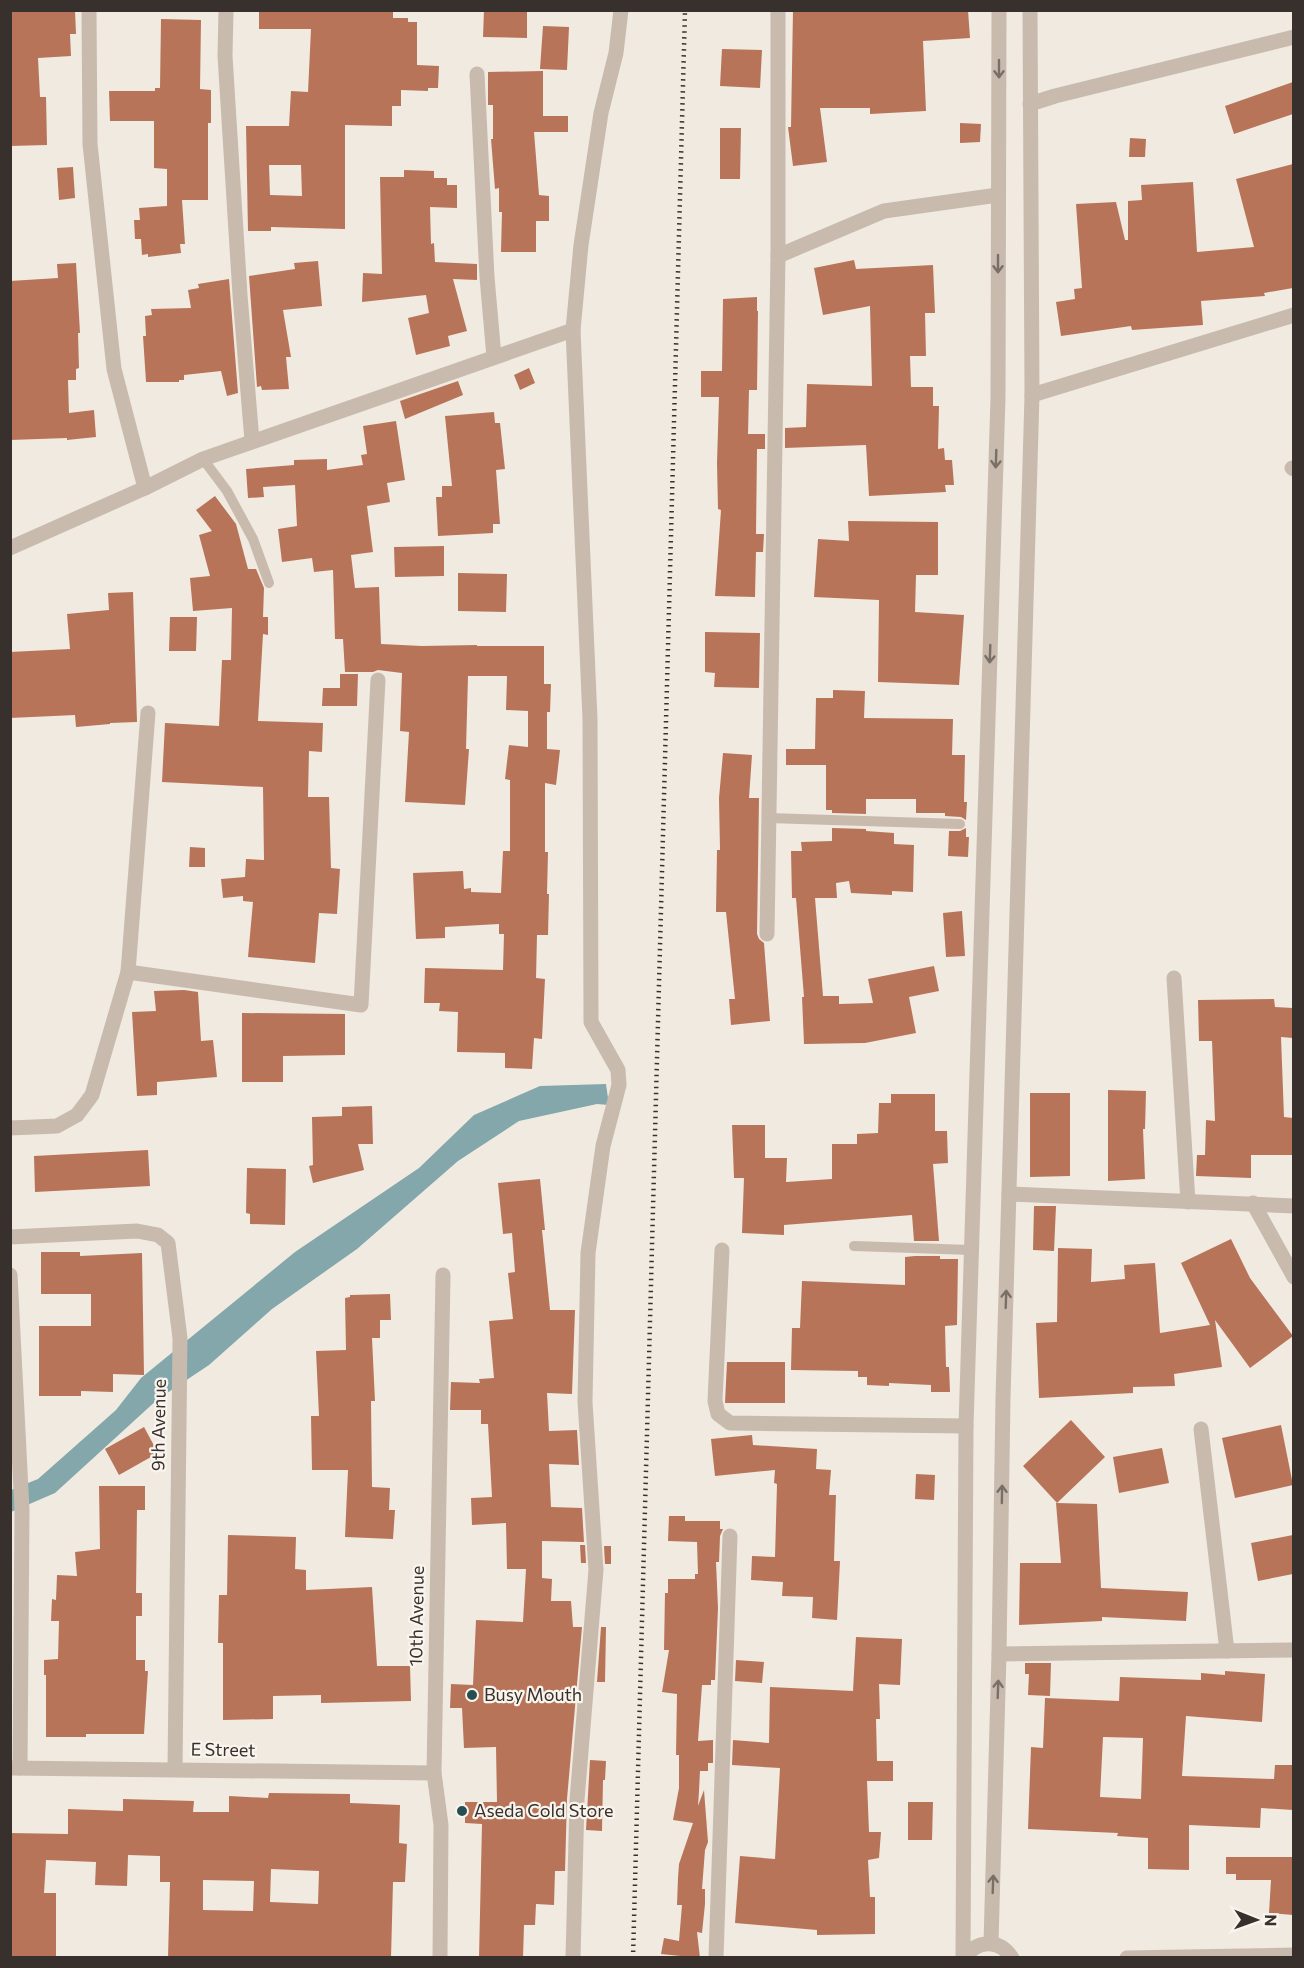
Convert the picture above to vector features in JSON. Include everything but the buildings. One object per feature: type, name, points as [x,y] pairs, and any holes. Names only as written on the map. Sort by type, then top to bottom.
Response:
[{"type":"street","points":[[89,10],[90,144],[114,369],[146,488]]},
{"type":"street","points":[[226,10],[225,56],[252,441]]},
{"type":"street","points":[[573,1958],[577,1800],[596,1570],[585,1402],[588,1253],[603,1146],[618,1085],[618,1070],[591,1022],[590,719],[573,330],[586,212],[601,113],[616,53],[621,10]]},
{"type":"street","points":[[767,934],[778,256],[778,10]]},
{"type":"street","points":[[964,1958],[966,1426],[998,398],[999,10]]},
{"type":"street","points":[[991,1943],[1009,1194],[1032,395],[1030,10]]},
{"type":"street","points":[[1030,104],[1293,37]]},
{"type":"street","points":[[477,74],[487,277],[495,357]]},
{"type":"street","points":[[778,256],[884,211],[998,195]]},
{"type":"street","points":[[1032,395],[1293,315]]},
{"type":"street","points":[[10,548],[146,488],[203,459],[573,330]]},
{"type":"street","points":[[128,972],[361,1005],[378,680]]},
{"type":"street","points":[[10,1128],[57,1126],[77,1114],[92,1095],[128,972],[148,713]]},
{"type":"street","points":[[1174,978],[1188,1202]]},
{"type":"street","points":[[1009,1194],[1293,1206]]},
{"type":"street","points":[[1253,1203],[1293,1277]]},
{"type":"street","name":"9th Avenue","points":[[10,1237],[137,1231],[158,1235],[168,1243],[180,1338],[175,1769]]},
{"type":"street","points":[[722,1250],[715,1401],[718,1414],[730,1423],[966,1426]]},
{"type":"street","points":[[10,1275],[22,1510],[15,1768]]},
{"type":"street","name":"10th Avenue","points":[[440,1958],[441,1825],[434,1773],[443,1275]]},
{"type":"street","points":[[1201,1429],[1227,1651]]},
{"type":"street","points":[[716,1958],[730,1536]]},
{"type":"street","points":[[999,1654],[1293,1650]]},
{"type":"street","name":"E Street","points":[[15,1768],[434,1773]]},
{"type":"street","points":[[964,1958],[970,1949],[980,1944],[991,1943],[1000,1946],[1012,1958]]},
{"type":"street","points":[[1127,1958],[1293,1955]]},
{"type":"lane","points":[[203,459],[227,491],[253,539],[269,583]]},
{"type":"lane","points":[[768,818],[960,824]]},
{"type":"lane","points":[[854,1246],[971,1250]]},
{"type":"water","points":[[606,1084],[609,1105],[597,1104],[519,1121],[458,1161],[357,1249],[272,1309],[209,1365],[158,1399],[55,1493],[11,1512],[11,1490],[38,1479],[116,1410],[141,1378],[295,1252],[419,1168],[474,1115],[540,1086]]},
{"type":"railway","points":[[633,1958],[685,10]]},
{"type":"place","name":"Busy Mouth","points":[[472,1695]]},
{"type":"place","name":"Aseda Cold Store","points":[[462,1811]]}]
